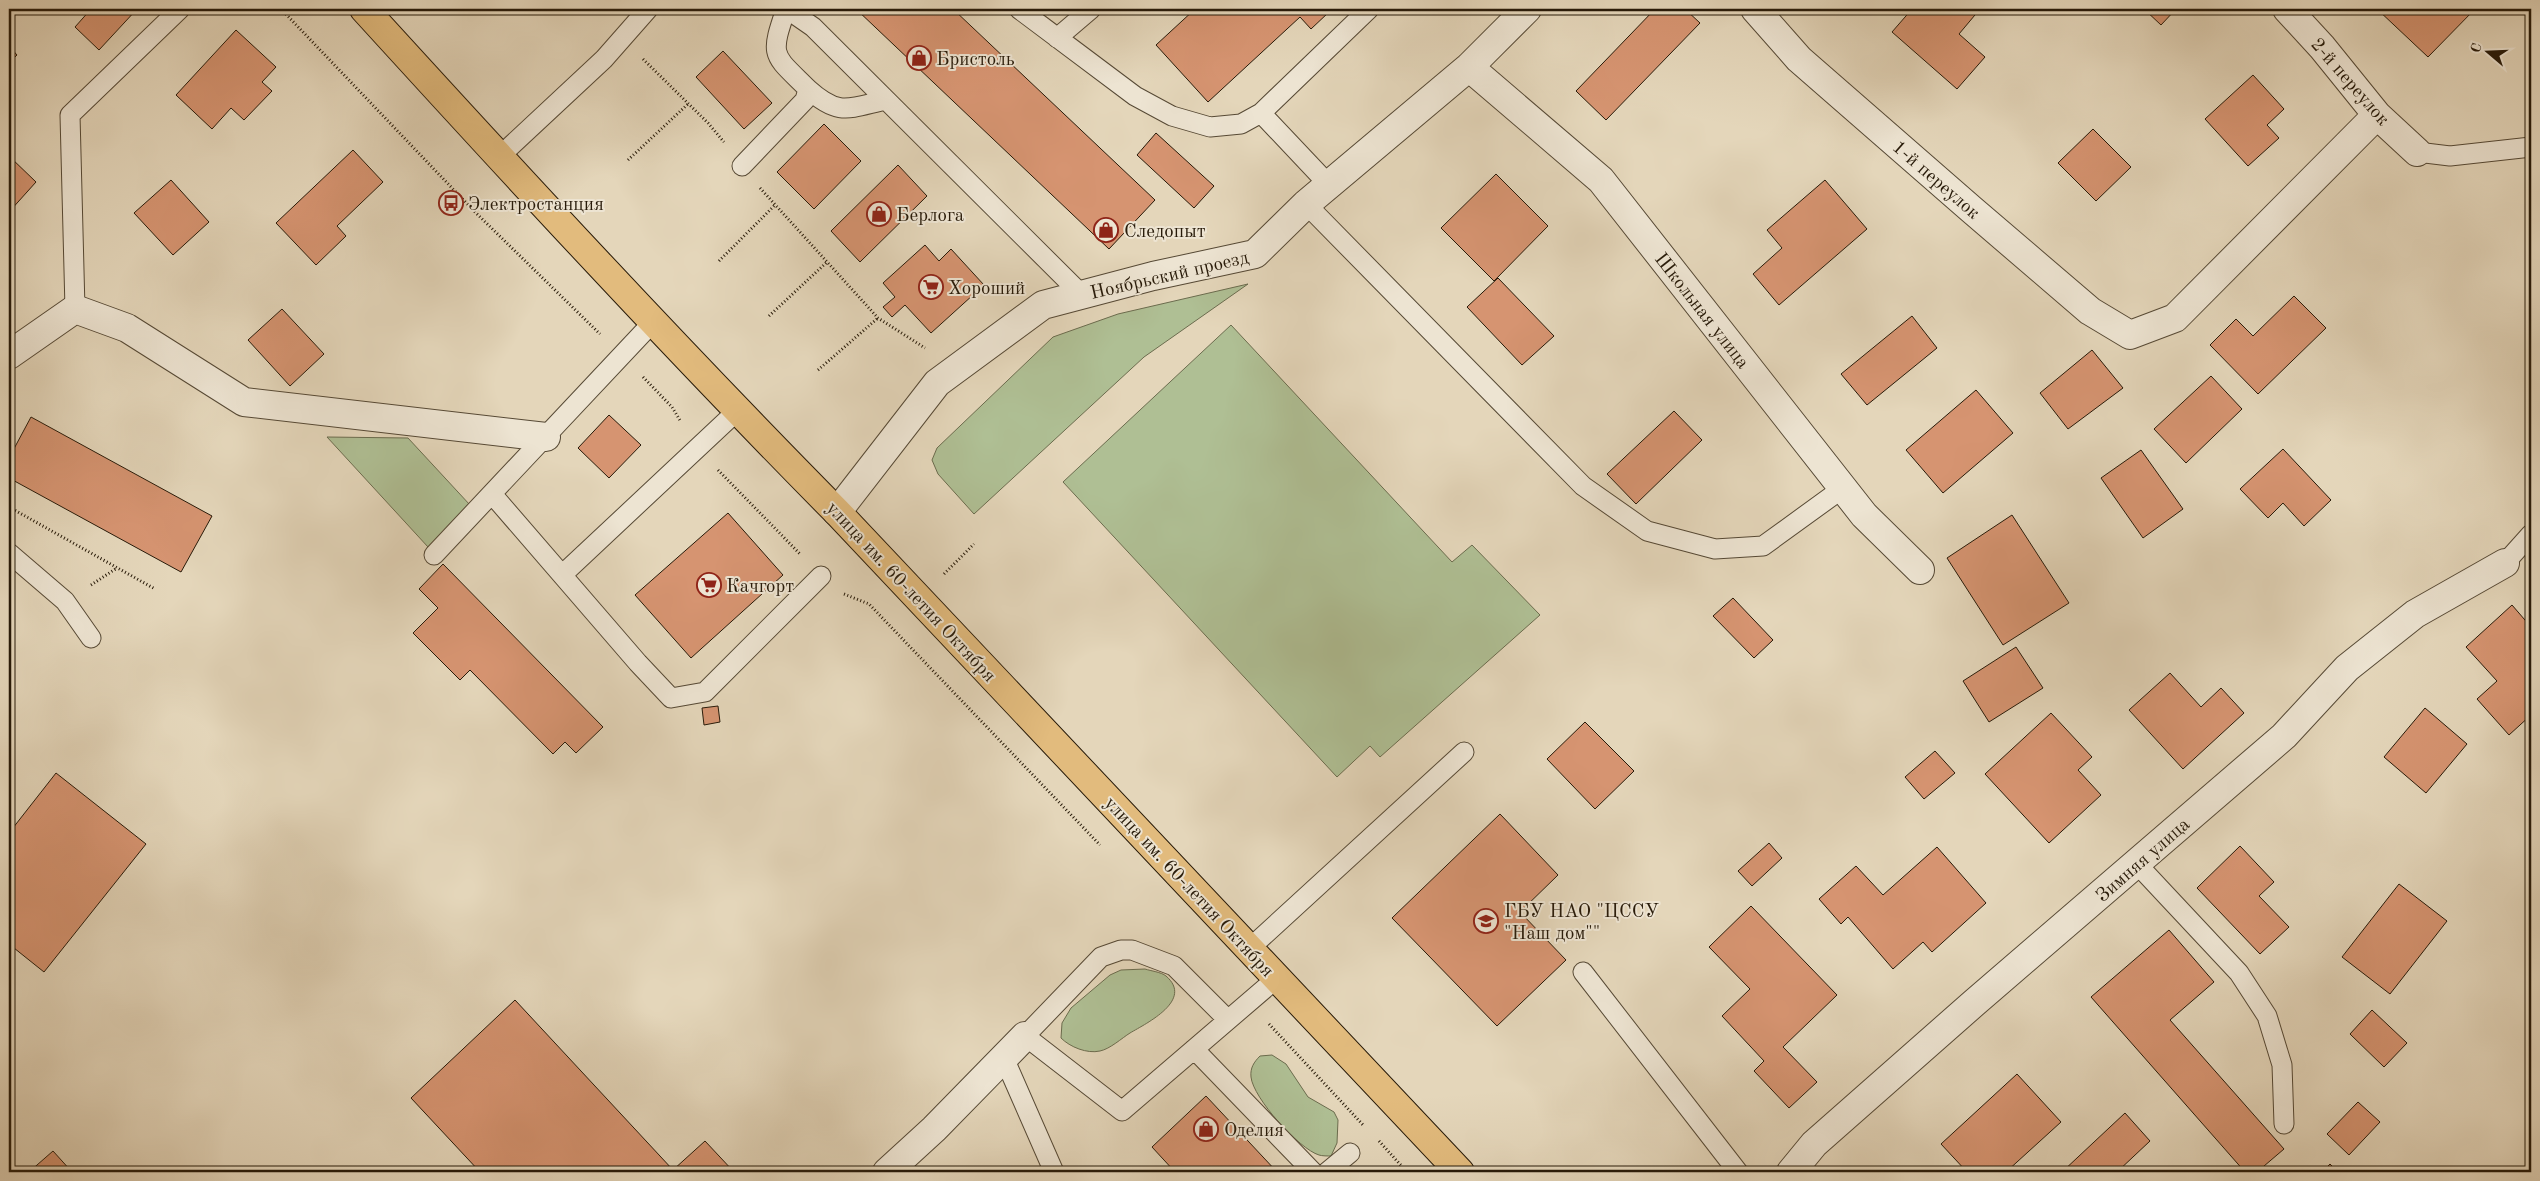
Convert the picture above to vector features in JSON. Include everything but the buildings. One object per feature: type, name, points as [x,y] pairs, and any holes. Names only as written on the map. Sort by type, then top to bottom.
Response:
[{"type":"main road","name":"улица им. 60-летия Октября","points":[[364,9],[499,157],[737,411],[837,512],[1460,1172]]},
{"type":"street","name":"Ноябрьский проезд","points":[[837,512],[937,383],[1043,304],[1153,276],[1255,254],[1306,204],[1469,67],[1527,9]]},
{"type":"street","name":"1-й переулок","points":[[1755,9],[1799,58],[1934,176],[2090,311],[2130,335],[2175,318],[2377,115]]},
{"type":"street","name":"2-й переулок","points":[[2286,9],[2322,47],[2377,115],[2417,152]]},
{"type":"street","name":"Школьная улица","points":[[1469,67],[1600,180],[1864,515],[1920,570]]},
{"type":"street","points":[[9,355],[75,309],[127,328],[244,402],[546,437]]},
{"type":"street","name":"Зимняя улица","points":[[1791,1172],[1821,1138],[2284,736],[2355,662],[2415,614],[2506,564]]},
{"type":"street","points":[[887,1172],[934,1129],[1025,1036]]},
{"type":"lane","points":[[75,309],[70,115],[180,9]]},
{"type":"lane","points":[[499,157],[604,59],[648,9]]},
{"type":"lane","points":[[886,100],[844,109],[825,104],[808,89],[778,59],[775,40],[787,9],[813,27],[1081,294]]},
{"type":"lane","points":[[1018,9],[1135,96],[1172,116],[1210,127],[1241,124],[1261,113],[1369,9]]},
{"type":"lane","points":[[1058,38],[1091,9]]},
{"type":"lane","points":[[742,166],[805,100],[808,89]]},
{"type":"lane","points":[[1261,113],[1329,185]]},
{"type":"lane","points":[[2417,152],[2450,156],[2531,148]]},
{"type":"lane","points":[[1306,204],[1584,486],[1647,531],[1715,549],[1763,546],[1843,488]]},
{"type":"lane","points":[[434,555],[654,321]]},
{"type":"lane","points":[[562,575],[737,411]]},
{"type":"lane","points":[[492,494],[638,664],[671,698],[705,692],[821,576]]},
{"type":"lane","points":[[2506,564],[2531,534]]},
{"type":"lane","points":[[9,553],[65,600],[92,638]]},
{"type":"lane","points":[[1249,949],[1464,752]]},
{"type":"lane","points":[[2136,863],[2239,973],[2267,1016],[2282,1065],[2284,1124]]},
{"type":"lane","points":[[1228,1020],[1174,966],[1132,950],[1120,950],[1101,957],[1025,1036],[1122,1111],[1277,978]]},
{"type":"lane","points":[[1583,972],[1738,1172]]},
{"type":"lane","points":[[1194,1049],[1313,1172]]},
{"type":"lane","points":[[1004,1058],[1054,1172]]},
{"type":"lane","points":[[1327,1172],[1350,1153]]},
{"type":"path","points":[[622,38],[708,122],[774,205],[878,318],[912,341],[959,367]]},
{"type":"path","points":[[628,160],[689,103]]},
{"type":"path","points":[[719,261],[774,205]]},
{"type":"path","points":[[769,316],[827,262]]},
{"type":"path","points":[[818,370],[878,318]]},
{"type":"path","points":[[9,507],[155,589]]},
{"type":"path","points":[[943,576],[974,544]]},
{"type":"green space","points":[[1248,284],[1144,357],[974,514],[938,474],[932,460],[937,448],[1053,337],[1118,314]]},
{"type":"green space","points":[[1231,325],[1452,562],[1472,545],[1540,615],[1380,757],[1370,746],[1337,777],[1063,482]]},
{"type":"green space","points":[[327,437],[408,438],[470,505],[428,547]]},
{"type":"green space","points":[[1145,969],[1166,976],[1173,985],[1175,994],[1165,1010],[1104,1050],[1090,1052],[1079,1049],[1061,1038],[1062,1023],[1071,1008],[1110,975],[1121,970]]},
{"type":"green space","points":[[1272,1055],[1286,1064],[1308,1097],[1334,1112],[1338,1120],[1337,1143],[1331,1156],[1319,1155],[1300,1143],[1278,1122],[1260,1097],[1251,1077],[1252,1068],[1260,1056]]},
{"type":"place","name":"Бристоль","points":[[919,58]]},
{"type":"place","name":"Электростанция","points":[[451,203]]},
{"type":"place","name":"Берлога","points":[[879,214]]},
{"type":"place","name":"Следопыт","points":[[1106,230]]},
{"type":"place","name":"Хороший","points":[[931,287]]},
{"type":"place","name":"Качгорт","points":[[709,585]]},
{"type":"place","name":"ГБУ НАО \"ЦССУ \"Наш дом\"\"","points":[[1486,921]]},
{"type":"place","name":"Оделия","points":[[1206,1129]]}]
